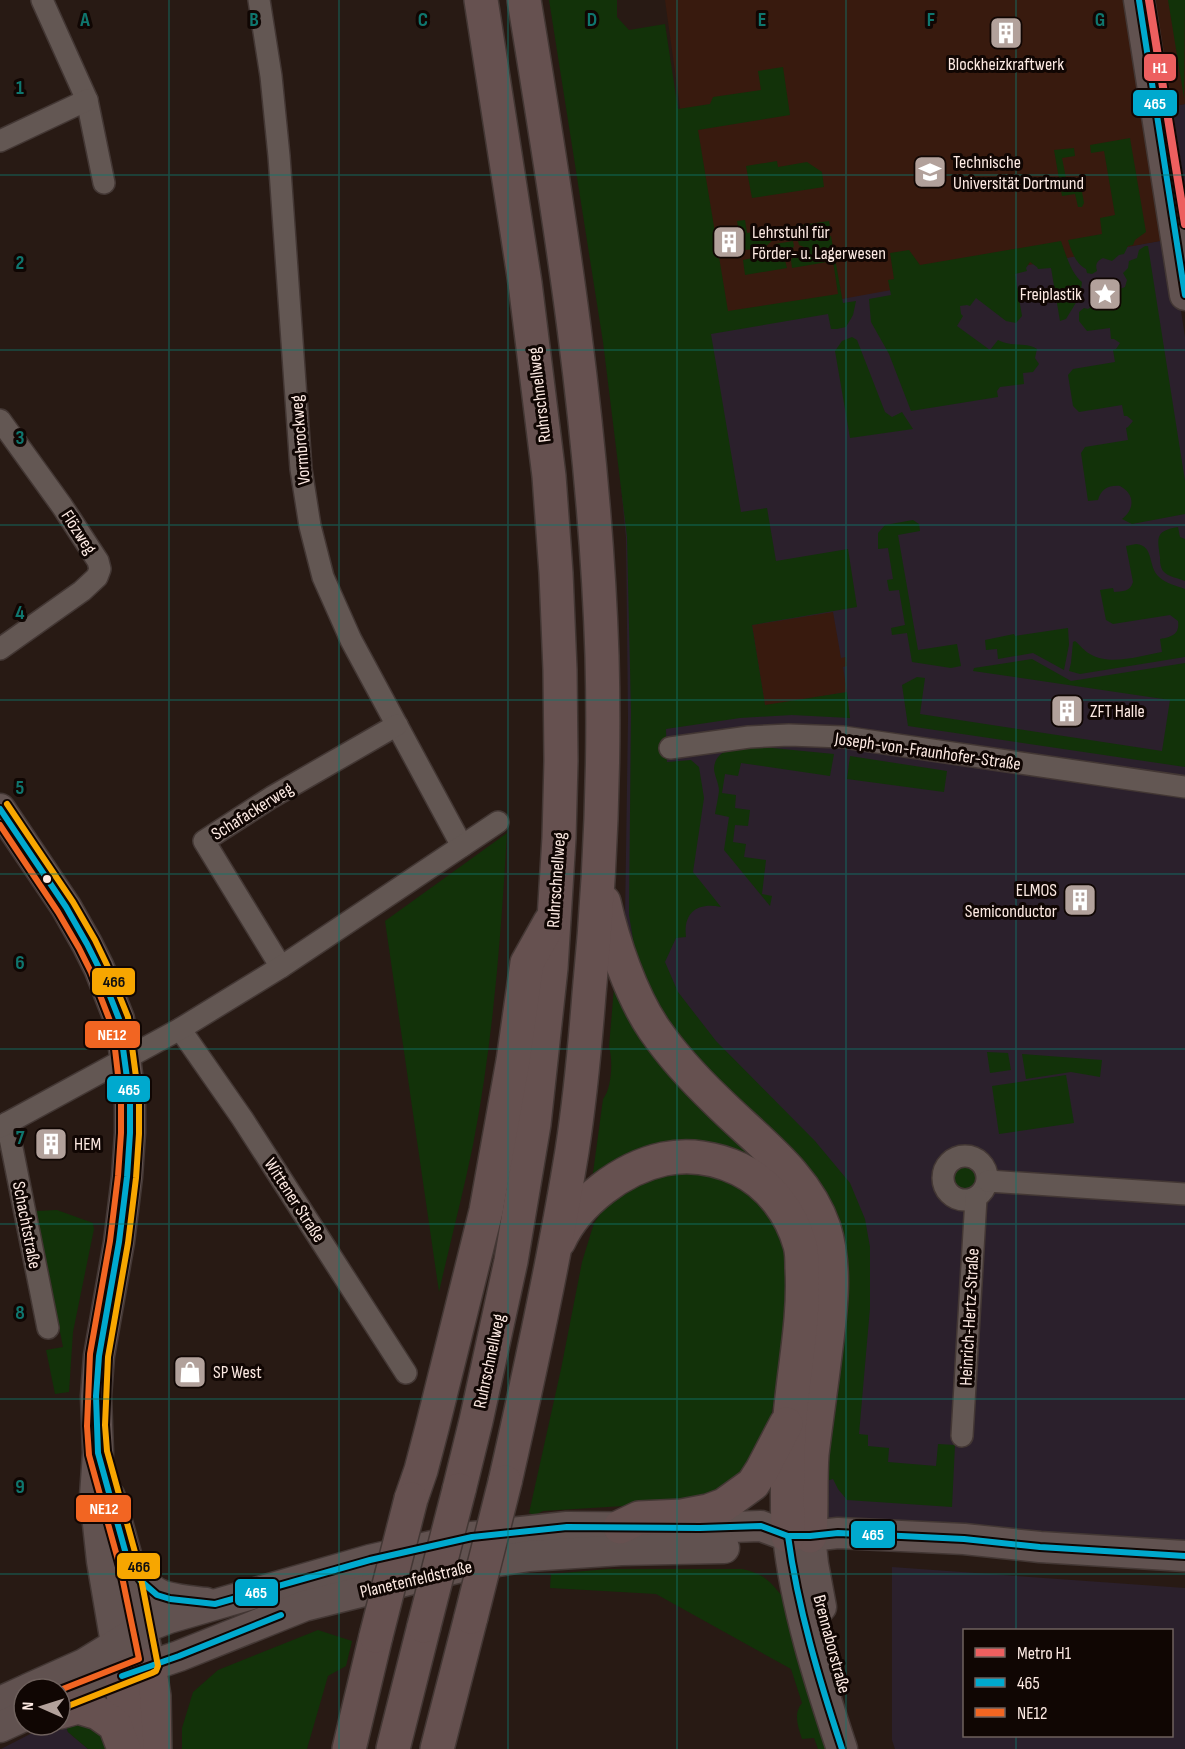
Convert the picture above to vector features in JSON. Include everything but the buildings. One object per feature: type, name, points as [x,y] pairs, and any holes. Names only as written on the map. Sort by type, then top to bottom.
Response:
[{"type":"highway","name":"Ruhrschnellweg","points":[[393,1749],[459,1490],[499,1316],[521,1204],[534,1124],[545,1027],[559,838],[560,670],[549,486],[525,283],[481,0]]},
{"type":"highway","points":[[437,1749],[505,1482],[553,1260],[572,1146],[583,1060],[599,871],[602,659],[594,511],[579,366],[524,0]]},
{"type":"highway","points":[[599,871],[615,942],[627,975],[653,1027],[692,1076],[790,1172],[816,1209],[824,1229],[829,1250],[831,1302],[812,1457],[799,1536]]},
{"type":"highway","points":[[348,1749],[486,1211],[513,1061],[527,963],[553,915]]},
{"type":"highway","points":[[553,1260],[570,1221],[585,1205],[618,1179],[648,1164],[666,1159],[716,1160],[751,1175],[769,1190],[789,1217],[801,1247],[803,1286],[790,1417],[787,1488],[799,1536]]},
{"type":"highway","points":[[620,1527],[639,1518],[682,1516],[724,1505],[753,1484],[790,1417]]},
{"type":"highway","points":[[125,1749],[136,1670]]},
{"type":"highway","points":[[136,1670],[154,1696],[155,1749]]},
{"type":"highway","points":[[72,1709],[78,1707],[98,1713],[115,1725],[125,1749]]},
{"type":"main road","points":[[1139,0],[1185,295]]},
{"type":"main road","points":[[0,809],[66,907],[87,944],[119,1019],[126,1059],[130,1100],[127,1177],[119,1242],[99,1356],[96,1396],[98,1454],[95,1496],[102,1561],[128,1636],[136,1670]]},
{"type":"main road","points":[[98,1454],[129,1565],[128,1636]]},
{"type":"main road","name":"Planetenfeldstraße","points":[[55,1677],[84,1664],[128,1636],[169,1618],[370,1560],[472,1537],[567,1527],[761,1526],[799,1536]]},
{"type":"main road","points":[[799,1536],[838,1533],[964,1539],[1040,1547],[1185,1556]]},
{"type":"main road","name":"Planetenfeldstraße","points":[[72,1695],[304,1606],[461,1567],[529,1556],[621,1550],[761,1547],[799,1536]]},
{"type":"main road","name":"Brennaborstraße","points":[[799,1536],[792,1568],[797,1594],[842,1749]]},
{"type":"main road","name":"Brennaborstraße","points":[[799,1536],[813,1564],[827,1630],[864,1749]]},
{"type":"main road","points":[[129,1565],[141,1581],[157,1595],[171,1599],[215,1604]]},
{"type":"street","points":[[42,0],[87,100],[104,183]]},
{"type":"street","name":"Vormbrockweg","points":[[259,0],[271,76],[279,156],[300,469],[310,526],[323,577],[351,640],[462,846]]},
{"type":"street","points":[[0,141],[87,100]]},
{"type":"street","name":"Flözweg","points":[[0,420],[62,506],[98,561],[100,569],[97,577],[82,591],[0,649]]},
{"type":"street","name":"Schafackerweg","points":[[281,968],[204,841],[272,797],[397,725]]},
{"type":"street","name":"Joseph-von-Fraunhofer-Straße","points":[[670,748],[749,737],[789,735],[843,737],[1185,787]]},
{"type":"street","points":[[3,1125],[180,1029],[281,968],[498,822]]},
{"type":"street","name":"Wittener Straße","points":[[180,1029],[242,1118],[406,1373]]},
{"type":"street","name":"Schachtstraße","points":[[3,1125],[48,1328]]},
{"type":"street","points":[[971,1156],[983,1165],[988,1180],[985,1188],[976,1198],[966,1201],[959,1200],[947,1191],[943,1175],[951,1161],[958,1157],[971,1156]]},
{"type":"street","points":[[988,1180],[1185,1194]]},
{"type":"street","name":"Heinrich-Hertz-Straße","points":[[962,1436],[976,1198]]},
{"type":"shaded area","name":"Technische Universität Dortmund","points":[[665,0],[1185,0],[1185,104],[1162,108],[1182,237],[710,323]]},
{"type":"shaded area","points":[[1185,104],[1185,252],[1162,108]]},
{"type":"shaded area","points":[[1170,239],[1185,337],[1185,1550],[818,1528],[833,1316],[656,1022],[625,920],[628,718],[626,538],[607,340]]},
{"type":"shaded area","points":[[833,612],[841,658],[846,657],[847,666],[843,667],[847,692],[765,706],[752,625]]},
{"type":"shaded area","points":[[892,1567],[1185,1588],[1185,1749],[895,1749],[892,1740]]},
{"type":"shaded area","points":[[72,1735],[88,1749],[1,1749],[24,1737]]},
{"type":"green space","points":[[549,0],[617,0],[617,17],[629,30],[665,24],[678,109],[710,104],[713,97],[761,90],[758,71],[783,67],[790,115],[698,130],[728,311],[838,294],[833,261],[792,268],[791,260],[793,257],[806,254],[804,247],[799,245],[798,241],[831,236],[843,303],[856,301],[853,315],[846,327],[831,329],[828,314],[711,334],[741,512],[767,508],[776,561],[848,549],[857,607],[752,625],[765,705],[847,692],[850,718],[792,715],[740,718],[666,729],[667,762],[691,760],[699,767],[704,798],[693,872],[721,907],[705,906],[694,911],[687,921],[686,937],[676,938],[665,962],[678,992],[716,1041],[815,1141],[850,1183],[865,1219],[870,1247],[870,1308],[859,1434],[868,1435],[868,1446],[889,1448],[888,1462],[936,1466],[938,1444],[955,1445],[952,1507],[847,1500],[833,1479],[823,1482],[837,1252],[681,1050],[638,969],[629,915],[631,712],[627,537],[603,342]]},
{"type":"green space","points":[[1168,0],[1185,0],[1184,98]]},
{"type":"green space","points":[[1130,138],[1146,232],[1135,240],[1133,245],[1128,246],[1124,254],[1112,261],[1103,258],[1099,260],[1096,266],[1097,271],[1092,274],[1087,273],[1074,257],[1068,240],[1102,234],[1100,218],[1115,215],[1104,151],[1091,153],[1090,145]]},
{"type":"green space","points":[[1074,148],[1075,156],[1062,158],[1068,188],[1081,186],[1084,203],[1082,207],[1078,207],[1075,194],[1062,196],[1054,150]]},
{"type":"green space","points":[[777,161],[778,167],[807,162],[822,172],[824,187],[752,198],[746,166]]},
{"type":"green space","points":[[745,220],[747,233],[829,221],[831,231],[774,239],[763,249],[742,250],[737,221]]},
{"type":"green space","points":[[793,241],[794,246],[785,260],[787,268],[745,275],[743,260],[762,256],[770,249],[772,259],[779,261],[783,253],[775,248],[775,244]]},
{"type":"green space","points":[[1061,241],[1072,269],[1082,282],[1080,296],[1066,319],[1060,321],[1051,268],[1038,269],[1030,262],[1026,268],[1027,271],[1015,274],[1022,316],[1016,323],[1006,321],[976,298],[970,306],[960,306],[963,316],[957,326],[990,350],[998,340],[1009,344],[1028,345],[1037,349],[1035,358],[1039,364],[1033,372],[1023,373],[1024,384],[1000,387],[997,391],[998,397],[911,411],[889,354],[871,322],[869,299],[891,295],[888,280],[894,279],[890,253],[909,250],[920,265]]},
{"type":"green space","points":[[1148,246],[1185,481],[1185,514],[1132,524],[1122,519],[1129,511],[1132,502],[1125,489],[1120,486],[1109,487],[1103,490],[1098,500],[1088,501],[1081,453],[1085,447],[1128,440],[1126,428],[1133,421],[1124,416],[1122,405],[1079,412],[1073,406],[1068,375],[1073,369],[1115,362],[1113,350],[1120,343],[1111,339],[1110,328],[1087,331],[1079,321],[1079,312],[1092,306],[1094,300],[1092,295],[1099,284],[1108,284],[1115,291],[1125,287],[1127,280],[1123,273],[1128,268],[1129,261],[1137,258],[1139,250]]},
{"type":"green space","points":[[852,337],[857,340],[885,412],[892,417],[902,412],[913,429],[850,438],[835,351],[842,341]]},
{"type":"green space","points":[[913,520],[919,524],[920,531],[898,535],[918,650],[957,644],[961,666],[951,668],[912,662],[907,633],[892,635],[891,628],[905,625],[899,590],[889,591],[887,580],[893,579],[888,548],[878,549],[878,533],[885,525]]},
{"type":"green space","points":[[1178,527],[1180,537],[1185,539],[1185,581],[1165,573],[1160,564],[1158,544],[1160,536],[1165,530]]},
{"type":"green space","points":[[1136,544],[1146,548],[1155,573],[1159,577],[1185,589],[1185,657],[1080,674],[1069,671],[1075,641],[1088,653],[1098,658],[1125,659],[1162,652],[1160,639],[1171,636],[1178,629],[1178,621],[1170,615],[1113,624],[1106,620],[1100,590],[1113,588],[1114,592],[1130,588],[1133,582],[1126,546]]},
{"type":"green space","points":[[1068,628],[1069,645],[1064,670],[1033,653],[998,659],[997,649],[986,650],[985,640]]},
{"type":"green space","points":[[1032,659],[1071,681],[1185,663],[1185,767],[908,726],[902,685],[917,677],[925,678],[920,714],[1162,751],[1170,700],[973,671],[974,668]]},
{"type":"green space","points":[[761,747],[834,754],[830,776],[741,763],[738,776],[725,774],[722,793],[736,795],[735,808],[750,810],[748,826],[735,825],[733,842],[746,844],[744,857],[766,860],[762,894],[772,896],[770,906],[724,850],[729,817],[715,814],[719,791],[714,768],[720,755],[732,749]]},
{"type":"green space","points":[[850,756],[947,771],[944,792],[847,779]]},
{"type":"green space","points":[[507,833],[499,950],[486,1067],[473,1145],[439,1292],[385,921]]},
{"type":"green space","points":[[617,952],[794,1189],[722,1151],[590,1195],[603,1099],[611,1074],[609,1047]]},
{"type":"green space","points":[[987,1052],[1008,1053],[1011,1070],[990,1073]]},
{"type":"green space","points":[[1022,1054],[1102,1060],[1100,1077],[1071,1072],[1026,1079]]},
{"type":"green space","points":[[1066,1075],[1074,1123],[999,1134],[992,1086]]},
{"type":"green space","points":[[964,1164],[974,1168],[978,1178],[974,1188],[964,1192],[954,1188],[950,1178],[954,1168]]},
{"type":"green space","points":[[716,1169],[772,1211],[783,1245],[787,1304],[767,1440],[745,1468],[730,1482],[710,1493],[689,1500],[543,1511],[535,1515],[529,1513],[582,1262],[594,1223],[613,1196],[637,1178]]},
{"type":"green space","points":[[57,1210],[93,1223],[94,1229],[73,1332],[69,1392],[55,1394],[46,1350],[63,1347],[36,1211]]},
{"type":"green space","points":[[608,1569],[742,1569],[766,1578],[783,1597],[828,1749],[818,1749],[814,1738],[802,1739],[797,1716],[802,1703],[791,1669],[656,1594],[550,1588],[551,1574]]},
{"type":"green space","points":[[318,1630],[352,1641],[346,1666],[328,1676],[307,1749],[182,1749],[182,1728],[193,1692],[218,1670]]},
{"type":"green space","points":[[72,1721],[100,1731],[117,1749],[88,1749],[72,1735]]},
{"type":"metro line","name":"H1","points":[[1149,0],[1185,224]]},
{"type":"transit line","name":"465","points":[[1139,0],[1185,295]]},
{"type":"transit line","name":"466","points":[[7,804],[73,902],[107,965],[128,1017],[139,1099],[136,1178],[128,1243],[108,1357],[105,1425],[107,1451],[138,1563],[158,1666],[152,1673],[72,1704]]},
{"type":"transit line","name":"465","points":[[0,809],[66,907],[87,944],[119,1019],[130,1100],[130,1133],[119,1242],[99,1356],[96,1396],[98,1453],[129,1565],[141,1581],[157,1595],[170,1599],[215,1604],[370,1560],[472,1537],[567,1527],[761,1526],[788,1536],[838,1533],[964,1539],[1040,1547],[1185,1556]]},
{"type":"transit line","name":"NE12","points":[[0,825],[58,912],[91,972],[110,1021],[121,1101],[118,1176],[110,1241],[90,1354],[87,1426],[89,1455],[120,1567],[139,1659],[72,1685]]},
{"type":"transit line","name":"465","points":[[788,1536],[797,1590],[810,1644],[842,1749]]},
{"type":"transit line","name":"465","points":[[122,1676],[281,1615]]},
{"type":"place","name":"Blockheizkraftwerk","points":[[1006,33]]},
{"type":"place","name":"Technische Universität Dortmund","points":[[930,172]]},
{"type":"place","name":"Lehrstuhl für Förder- u. Lagerwesen","points":[[729,242]]},
{"type":"place","name":"Freiplastik","points":[[1105,294]]},
{"type":"place","name":"ZFT Halle","points":[[1067,711]]},
{"type":"place","name":"ELMOS Semiconductor","points":[[1080,900]]},
{"type":"place","name":"HEM","points":[[51,1144]]},
{"type":"place","name":"SP West","points":[[190,1372]]}]
